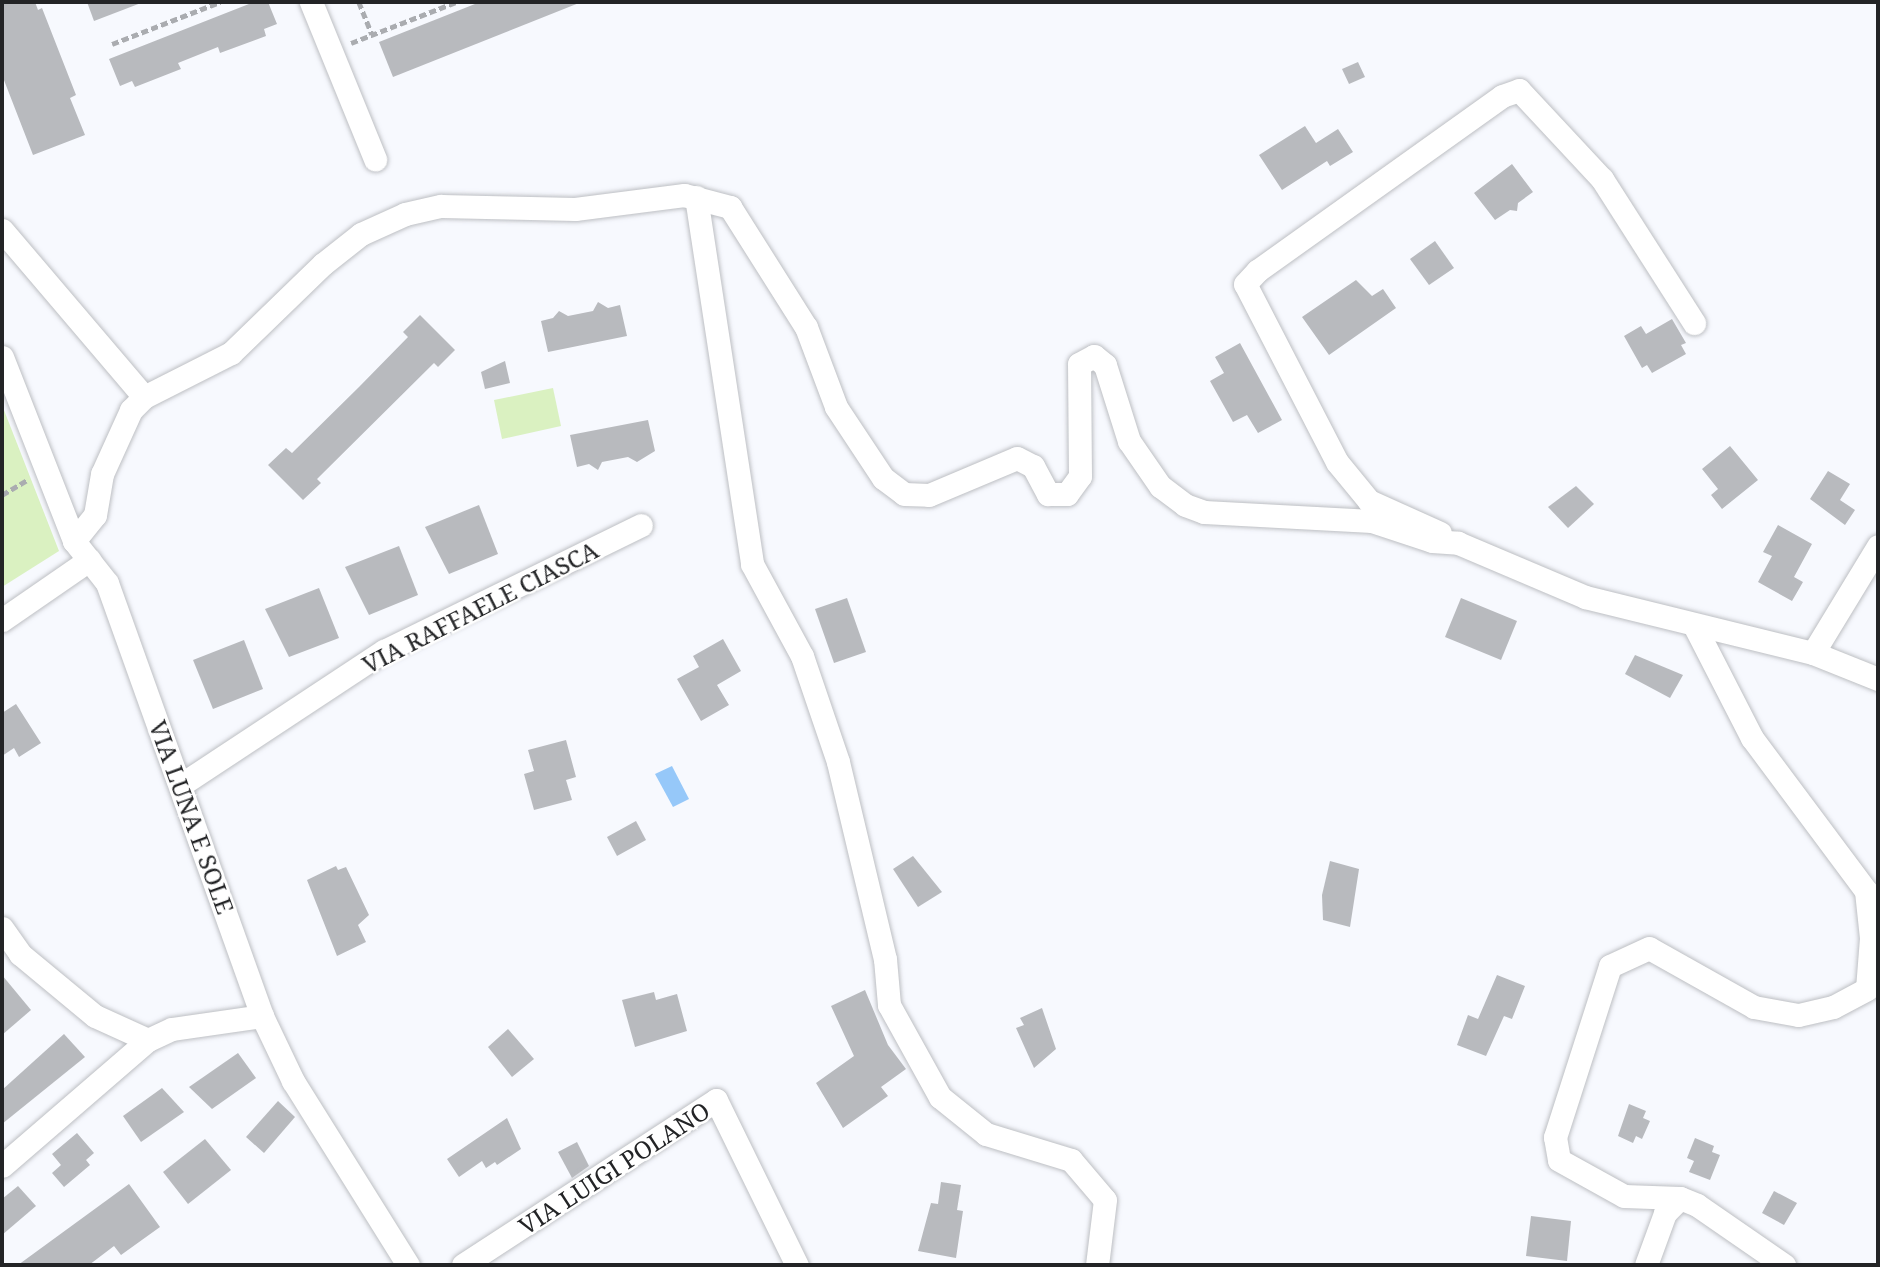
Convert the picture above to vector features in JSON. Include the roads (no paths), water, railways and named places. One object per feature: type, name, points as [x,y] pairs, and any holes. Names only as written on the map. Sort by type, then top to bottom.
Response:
[{"type":"street","points":[[311,2],[375,159]]},
{"type":"street","points":[[1694,323],[1602,179],[1519,90],[1502,96],[1257,271],[1245,284],[1337,462],[1369,501],[1410,516],[1458,543],[1585,597],[1695,627],[1812,653],[1878,678]]},
{"type":"street","points":[[696,197],[752,564],[802,656],[838,762],[885,959],[889,1005],[940,1097],[986,1134],[1071,1160],[1105,1200],[1097,1265]]},
{"type":"street","points":[[74,541],[95,515],[102,474],[131,410],[144,397],[231,353],[323,264],[360,234],[405,214],[441,206],[575,209],[610,201],[696,197],[730,207],[742,224],[806,327],[836,407],[883,478],[904,494],[929,495],[1017,458],[1033,466],[1048,494],[1067,494],[1080,476],[1079,364],[1094,356],[1105,365],[1129,441],[1160,486],[1185,505],[1204,512],[1372,522],[1432,541],[1458,543]]},
{"type":"street","points":[[2,230],[144,397]]},
{"type":"street","name":"VIA LUNA E SOLE","points":[[2,357],[74,541],[107,583],[182,784],[262,1016],[293,1081],[408,1265]]},
{"type":"street","name":"VIA RAFFAELE CIASCA","points":[[182,784],[384,651],[640,525]]},
{"type":"street","points":[[1812,653],[1878,546]]},
{"type":"street","points":[[2,620],[89,559]]},
{"type":"street","points":[[1695,627],[1752,738],[1866,891],[1871,938],[1867,989],[1833,1007],[1798,1015],[1754,1007],[1649,948],[1610,966],[1555,1137],[1559,1160],[1624,1196],[1680,1198],[1758,1243],[1784,1265]]},
{"type":"street","points":[[2,928],[20,954],[94,1016],[148,1040]]},
{"type":"street","points":[[2,1166],[148,1040],[172,1029],[262,1016]]},
{"type":"street","name":"VIA LUIGI POLANO","points":[[463,1265],[716,1100],[797,1265]]},
{"type":"street","points":[[1646,1265],[1665,1213],[1680,1198]]},
{"type":"water","points":[[672,766],[689,799],[673,807],[655,774]]}]
